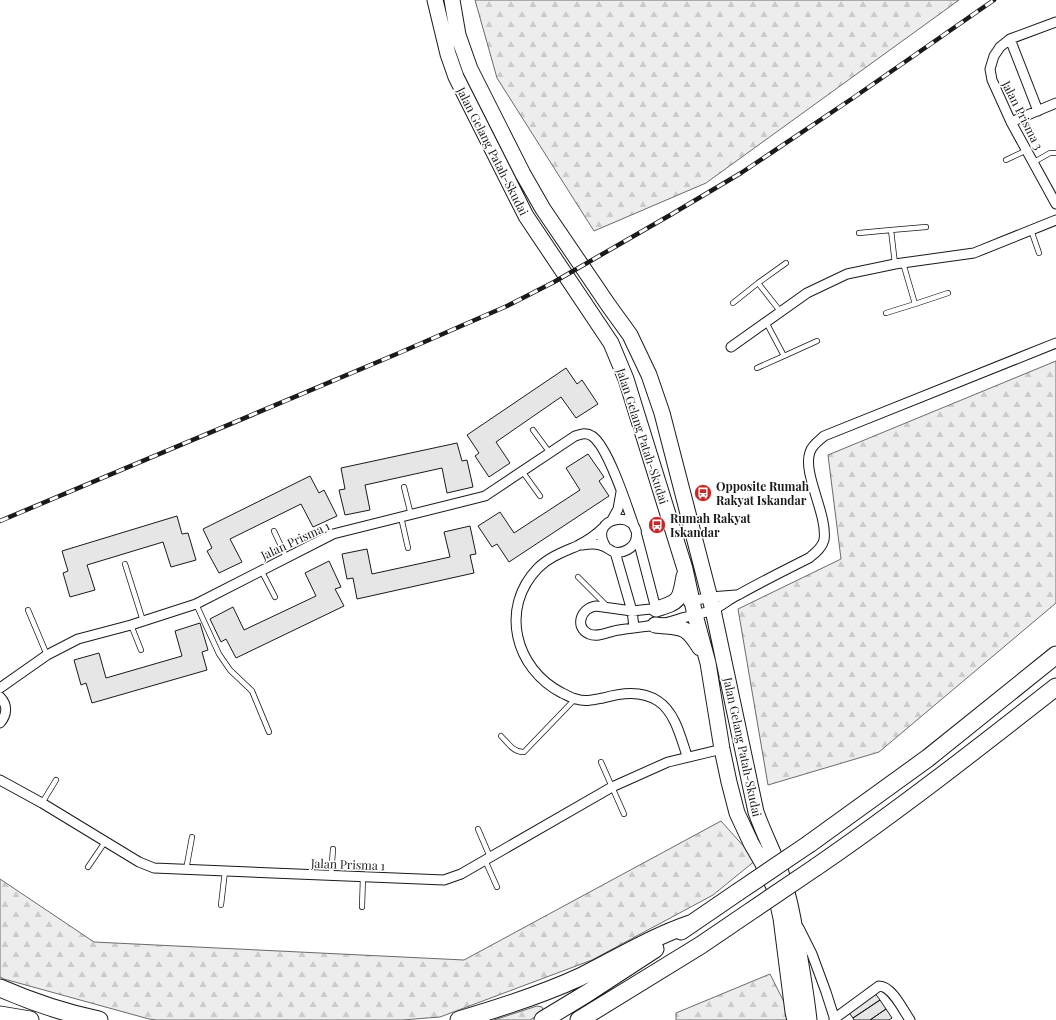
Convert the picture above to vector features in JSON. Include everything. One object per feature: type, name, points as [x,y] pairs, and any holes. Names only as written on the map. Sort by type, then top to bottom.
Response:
[{"type":"highway","points":[[543,1020],[593,990],[809,844],[928,758],[1056,655]]},
{"type":"highway","points":[[579,1020],[701,945],[867,832],[1056,687]]},
{"type":"highway","points":[[459,1020],[493,1010],[571,981],[670,931],[690,924]]},
{"type":"highway","points":[[601,1020],[688,961],[701,945]]},
{"type":"highway","points":[[0,988],[38,1003],[99,1020]]},
{"type":"highway","points":[[0,1015],[30,1020]]},
{"type":"main road","name":"Jalan Gelang Patah-Skudai","points":[[435,0],[448,54],[456,77],[526,216],[611,342],[626,379],[685,569],[693,608],[708,663],[722,749],[737,813],[774,887],[781,918],[795,1020]]},
{"type":"main road","name":"Jalan Gelang Patah-Skudai","points":[[452,0],[458,35],[470,69],[523,174],[543,209],[630,335],[649,375],[662,413],[711,604],[756,812],[784,880],[806,990],[809,1020]]},
{"type":"main road","points":[[656,608],[673,604],[678,600],[685,569]]},
{"type":"main road","points":[[656,625],[687,630],[691,634],[708,663]]},
{"type":"street","name":"Jalan Prisma 3","points":[[1056,22],[1010,39],[1000,47],[994,56],[990,69],[992,80],[1011,122],[1034,162],[1053,190],[1056,204]]},
{"type":"street","points":[[1010,39],[1038,111]]},
{"type":"street","points":[[1011,122],[1056,103]]},
{"type":"street","points":[[731,347],[807,293],[847,274],[899,264],[974,253],[1056,220]]},
{"type":"street","points":[[711,604],[693,608],[656,608],[632,612],[596,606],[586,609],[581,619],[583,629],[587,633],[594,636],[634,627],[656,625],[693,608],[711,604],[736,595],[809,558],[819,550],[824,540],[824,526],[808,465],[810,452],[815,443],[824,436],[1056,343]]},
{"type":"street","name":"Jalan Prisma 1","points":[[0,688],[47,656],[78,639],[131,625],[196,604],[333,534],[485,496],[581,434],[593,436],[603,448],[621,489],[635,531],[656,608]]},
{"type":"street","points":[[621,489],[618,509],[612,520],[591,538],[553,556],[538,568],[527,582],[520,598],[517,613],[517,635],[526,659],[538,676],[554,689],[575,699],[586,702],[631,693],[645,695],[659,701],[670,714],[687,756]]},
{"type":"street","points":[[578,545],[592,544],[606,547],[620,553],[630,548],[634,544],[635,531],[628,521],[623,519],[612,520]]},
{"type":"street","points":[[604,527],[602,537],[606,547]]},
{"type":"street","points":[[615,552],[632,612],[634,627]]},
{"type":"street","points":[[0,697],[5,704],[6,710],[0,724]]},
{"type":"street","name":"Jalan Prisma 1","points":[[0,780],[42,803],[138,862],[154,868],[444,880],[461,874],[612,787],[668,762],[687,756],[722,749]]},
{"type":"street","points":[[792,916],[812,954],[834,1019],[879,986],[882,986],[890,990],[910,1020]]},
{"type":"lane","points":[[1006,160],[1027,150]]},
{"type":"lane","points":[[1034,162],[1050,153],[1056,153]]},
{"type":"lane","points":[[859,233],[926,227]]},
{"type":"lane","points":[[891,230],[899,264],[915,304]]},
{"type":"lane","points":[[1031,230],[1039,253]]},
{"type":"lane","points":[[733,303],[786,263]]},
{"type":"lane","points":[[758,283],[780,311]]},
{"type":"lane","points":[[886,312],[948,293]]},
{"type":"lane","points":[[766,322],[784,356]]},
{"type":"lane","points":[[757,368],[817,341]]},
{"type":"lane","points":[[533,430],[550,453]]},
{"type":"lane","points":[[522,471],[540,496]]},
{"type":"lane","points":[[404,487],[411,515]]},
{"type":"lane","points":[[401,517],[408,548]]},
{"type":"lane","points":[[274,531],[286,557]]},
{"type":"lane","points":[[125,564],[143,621]]},
{"type":"lane","points":[[261,570],[275,597]]},
{"type":"lane","points":[[578,577],[610,608]]},
{"type":"lane","points":[[196,604],[219,654],[230,670],[252,691],[270,732]]},
{"type":"lane","points":[[28,610],[47,656]]},
{"type":"lane","points":[[131,625],[141,650]]},
{"type":"lane","points":[[501,736],[515,750],[521,753],[524,752],[575,699]]},
{"type":"lane","points":[[600,762],[624,814]]},
{"type":"lane","points":[[42,803],[56,780]]},
{"type":"lane","points":[[478,828],[497,887]]},
{"type":"lane","points":[[186,870],[192,837]]},
{"type":"lane","points":[[88,867],[105,842]]},
{"type":"lane","points":[[331,876],[333,849]]},
{"type":"lane","points":[[221,905],[225,871]]},
{"type":"lane","points":[[362,907],[363,877]]},
{"type":"green space","points":[[475,0],[959,0],[706,183],[594,231],[497,78]]},
{"type":"green space","points":[[1056,361],[1056,603],[879,752],[768,785],[738,609],[841,559],[828,455]]},
{"type":"green space","points":[[721,821],[756,860],[713,895],[592,960],[440,1017],[402,1020],[157,1020],[0,977],[0,879],[94,942],[464,960]]},
{"type":"green space","points":[[770,974],[793,1020],[676,1020],[676,1013]]},
{"type":"green space","points":[[537,1006],[542,1007],[544,1012],[530,1020],[494,1020]]},
{"type":"building","points":[[566,368],[577,384],[582,380],[598,404],[576,418],[561,397],[496,442],[510,463],[489,477],[475,456],[479,453],[467,435]]},
{"type":"building","points":[[457,443],[462,461],[467,460],[473,487],[447,493],[442,468],[365,485],[370,510],[345,515],[339,490],[345,489],[341,468]]},
{"type":"building","points":[[588,454],[604,477],[599,481],[609,496],[509,562],[497,544],[492,547],[478,526],[500,512],[514,533],[580,490],[566,468]]},
{"type":"building","points":[[310,476],[319,493],[324,490],[337,516],[313,527],[301,504],[230,539],[242,562],[219,573],[207,551],[212,548],[203,529]]},
{"type":"building","points":[[177,516],[182,534],[188,533],[196,560],[171,567],[163,542],[87,565],[95,590],[70,597],[63,573],[68,571],[62,551]]},
{"type":"building","points":[[470,526],[476,554],[470,555],[474,573],[357,599],[353,578],[347,579],[342,554],[367,549],[372,574],[450,557],[444,532]]},
{"type":"building","points":[[329,561],[341,587],[335,589],[344,606],[236,658],[226,639],[221,642],[210,619],[233,607],[244,630],[316,596],[305,573]]},
{"type":"building","points":[[200,623],[208,650],[202,652],[207,670],[92,703],[86,683],[81,685],[74,660],[99,653],[106,678],[182,656],[175,631]]},
{"type":"building","points":[[874,992],[880,1000],[853,1018],[847,1010]]},
{"type":"building","points":[[880,1000],[886,1009],[870,1020],[854,1020],[853,1018]]},
{"type":"building","points":[[886,1009],[892,1018],[889,1020],[870,1020]]},
{"type":"railway","points":[[0,521],[399,353],[507,306],[554,282],[741,173],[853,98],[994,0]]},
{"type":"place","name":"Opposite Rumah Rakyat Iskandar","points":[[703,493]]},
{"type":"place","name":"Rumah Rakyat Iskandar","points":[[657,525]]}]
